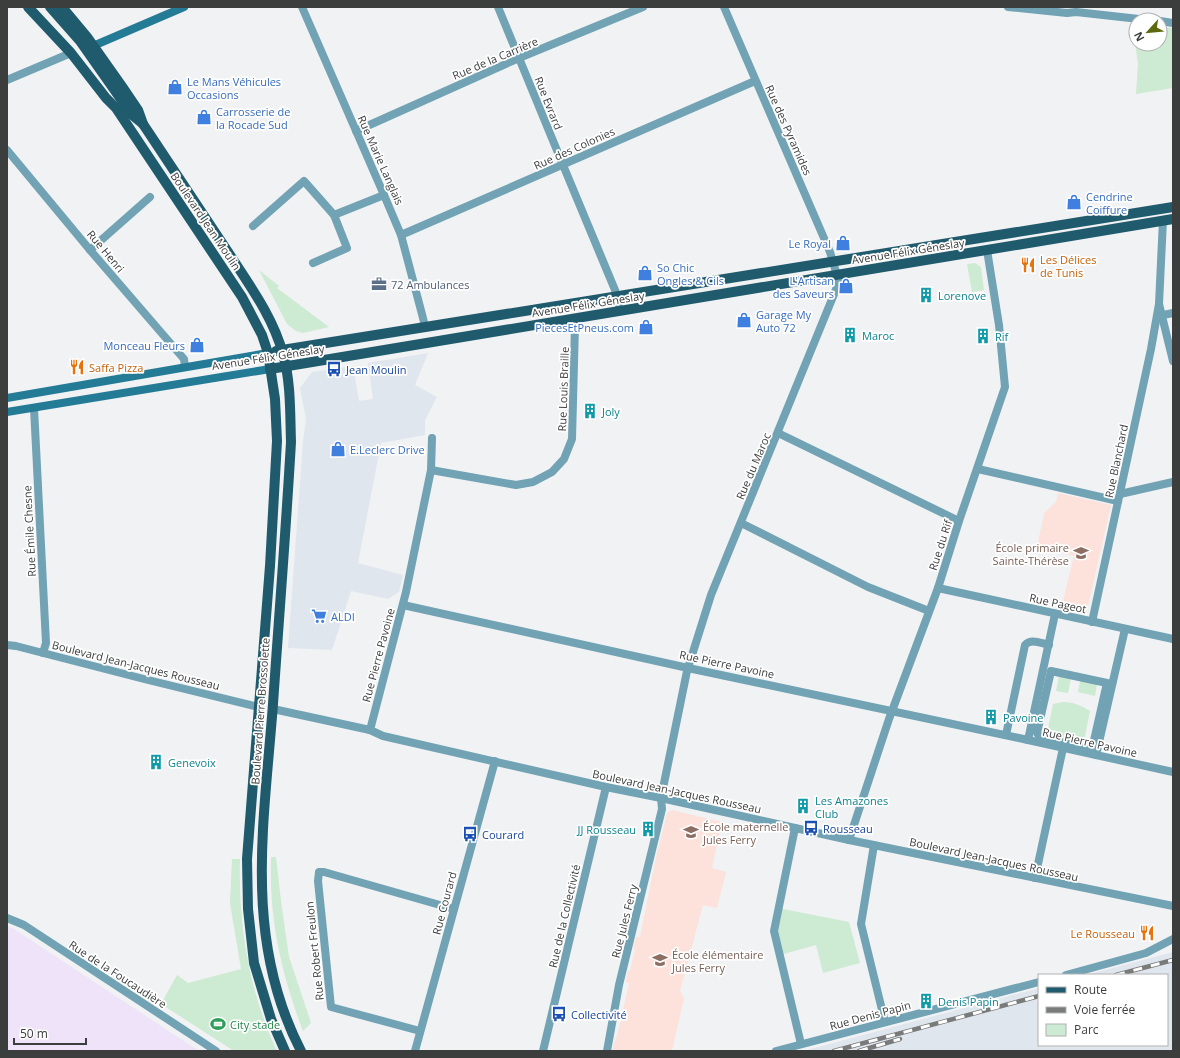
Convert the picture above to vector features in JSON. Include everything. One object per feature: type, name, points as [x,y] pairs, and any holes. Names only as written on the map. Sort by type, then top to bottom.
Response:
[{"type":"main road","name":"Boulevard Jean Moulin","points":[[28,7],[71,52],[106,98],[116,108],[242,297],[262,335],[268,353],[270,369]]},
{"type":"main road","name":"Boulevard Jean Moulin","points":[[43,7],[77,45],[111,95],[116,108]]},
{"type":"main road","name":"Boulevard Jean Moulin","points":[[50,7],[80,41],[132,114],[143,124]]},
{"type":"main road","name":"Boulevard Jean Moulin","points":[[62,7],[93,46],[138,110],[143,124],[258,298],[277,335],[286,367]]},
{"type":"main road","points":[[93,46],[184,7]]},
{"type":"main road","name":"Avenue Félix Géneslay","points":[[7,398],[282,350],[1173,206]]},
{"type":"main road","name":"Avenue Félix Géneslay","points":[[7,412],[1168,220]]},
{"type":"main road","name":"Boulevard Pierre Brossolette","points":[[286,367],[290,400],[290,472],[262,837],[262,908],[265,939],[277,992],[294,1037],[301,1051]]},
{"type":"main road","name":"Boulevard Pierre Brossolette","points":[[270,369],[275,399],[277,441],[270,566],[247,859],[248,909],[254,963],[271,1019],[283,1047]]},
{"type":"street","name":"Rue Marie Langlais","points":[[302,7],[401,235],[425,327]]},
{"type":"street","name":"Rue Evrard","points":[[498,7],[617,296],[620,311]]},
{"type":"street","name":"Rue de la Carrière","points":[[356,131],[519,58],[643,7]]},
{"type":"street","name":"Rue des Pyramides","points":[[724,7],[830,252],[838,275]]},
{"type":"street","points":[[1008,7],[1067,13],[1076,10],[1128,17]]},
{"type":"street","points":[[7,80],[71,52]]},
{"type":"street","name":"Rue des Colonies","points":[[401,235],[755,81]]},
{"type":"street","name":"Rue Henri","points":[[7,150],[90,250],[184,359],[185,367]]},
{"type":"street","points":[[253,226],[304,181],[334,215],[347,248],[313,263]]},
{"type":"street","points":[[334,215],[384,194]]},
{"type":"street","points":[[90,250],[150,197]]},
{"type":"street","points":[[1168,220],[1159,304],[1160,315],[1173,362]]},
{"type":"street","name":"Rue du Rif","points":[[849,840],[892,712],[938,588],[959,521],[1006,387],[999,325],[987,250]]},
{"type":"street","name":"Rue du Maroc","points":[[688,668],[711,596],[840,282],[838,275]]},
{"type":"street","points":[[1160,315],[1173,313]]},
{"type":"street","name":"Rue Blanchard","points":[[1092,622],[1160,315]]},
{"type":"street","name":"Rue Louis Braille","points":[[431,470],[516,485],[533,482],[552,472],[564,459],[572,439],[576,325],[574,318]]},
{"type":"street","name":"Rue Émile Chesne","points":[[34,408],[46,643],[43,653]]},
{"type":"street","points":[[778,433],[959,521]]},
{"type":"street","points":[[403,605],[431,470],[432,438]]},
{"type":"street","points":[[978,469],[1119,497],[1173,482]]},
{"type":"street","points":[[741,523],[868,587],[929,611]]},
{"type":"street","name":"Rue Pageot","points":[[938,588],[1173,639]]},
{"type":"street","name":"Rue Pierre Pavoine","points":[[370,730],[403,605],[1173,772]]},
{"type":"street","points":[[1028,740],[1056,614]]},
{"type":"street","points":[[1096,755],[1125,629]]},
{"type":"street","points":[[1006,735],[1025,645],[1032,641],[1049,645]]},
{"type":"street","name":"Boulevard Jean-Jacques Rousseau","points":[[7,645],[259,707]]},
{"type":"street","name":"Rue Jules Ferry","points":[[607,1051],[619,985],[662,809],[661,798],[688,668]]},
{"type":"street","points":[[1051,671],[1107,683],[1093,745],[1088,748],[1040,737],[1037,733],[1051,671]]},
{"type":"street","name":"Boulevard Jean-Jacques Rousseau","points":[[273,709],[370,730],[383,736],[606,787],[849,840],[1173,906]]},
{"type":"street","points":[[1035,878],[1063,748]]},
{"type":"street","name":"Rue Courard","points":[[415,1051],[495,761]]},
{"type":"street","name":"Rue de la Collectivité","points":[[543,1051],[606,787]]},
{"type":"street","points":[[795,828],[774,931],[801,1044]]},
{"type":"street","points":[[874,845],[861,924],[885,1022]]},
{"type":"street","name":"Rue Robert Freulon","points":[[420,1031],[331,1008],[318,881],[319,872],[324,872],[454,909]]},
{"type":"street","name":"Rue de la Foucaudière","points":[[7,918],[24,926],[216,1051]]},
{"type":"street","points":[[1070,974],[1146,953],[1173,939]]},
{"type":"street","name":"Rue Denis Papin","points":[[776,1051],[1038,982]]},
{"type":"shaded area","points":[[428,353],[415,385],[437,397],[425,420],[425,435],[381,443],[358,563],[403,575],[399,592],[388,599],[351,591],[332,650],[288,648],[303,441],[306,419],[300,388],[312,372],[353,366],[359,401],[373,399],[368,363]]},
{"type":"shaded area","name":"École primaire Sainte-Thérèse","points":[[1058,493],[1111,505],[1087,611],[1083,614],[1061,609],[1074,556],[1037,547],[1044,513],[1056,502]]},
{"type":"shaded area","name":"École élémentaire Jules Ferry","points":[[672,810],[722,822],[712,868],[726,872],[717,908],[703,905],[680,991],[684,998],[672,1051],[612,1051],[617,1037],[629,983],[625,982],[628,971],[630,971],[635,949],[633,948],[636,937],[640,937],[656,857],[667,813]]},
{"type":"shaded area","points":[[7,926],[14,929],[199,1051],[7,1051]]},
{"type":"shaded area","points":[[1173,952],[1173,1051],[803,1051],[1038,988],[1038,1046],[1168,1046],[1168,974],[1090,974]]},
{"type":"green space","points":[[1168,28],[1173,28],[1173,88],[1136,94],[1138,64],[1136,52],[1168,52]]},
{"type":"green space","points":[[975,263],[981,267],[984,290],[972,292],[967,264]]},
{"type":"green space","points":[[259,270],[279,286],[277,288],[329,327],[303,333],[296,331],[287,324]]},
{"type":"green space","points":[[1059,676],[1071,678],[1068,693],[1056,691]]},
{"type":"green space","points":[[1080,681],[1097,684],[1095,696],[1078,692]]},
{"type":"green space","points":[[1063,702],[1084,707],[1090,711],[1084,741],[1047,734],[1053,704]]},
{"type":"green space","points":[[271,857],[276,857],[289,957],[311,1023],[303,1031],[288,988],[278,946],[272,902]]},
{"type":"green space","points":[[232,859],[240,859],[243,933],[252,982],[267,1029],[277,1051],[234,1051],[161,1004],[177,975],[188,983],[241,969],[230,903]]},
{"type":"green space","points":[[778,908],[849,922],[860,963],[823,973],[816,945],[780,955],[774,931]]},
{"type":"railway","points":[[1120,974],[1173,960]]},
{"type":"railway","points":[[834,1051],[1038,996]]},
{"type":"railway","points":[[859,1051],[900,1039]]},
{"type":"place","name":"Le Mans Véhicules Occasions","points":[[175,87]]},
{"type":"place","name":"Carrosserie de la Rocade Sud","points":[[204,117]]},
{"type":"place","name":"Cendrine Coiffure","points":[[1074,202]]},
{"type":"place","name":"Le Royal","points":[[843,243]]},
{"type":"place","name":"Les Délices de Tunis","points":[[1028,265]]},
{"type":"place","name":"So Chic Ongles & Cils","points":[[645,273]]},
{"type":"place","name":"72 Ambulances","points":[[379,284]]},
{"type":"place","name":"L'Artisan des Saveurs","points":[[846,286]]},
{"type":"place","name":"Lorenove","points":[[926,295]]},
{"type":"place","name":"Garage My Auto 72","points":[[744,320]]},
{"type":"place","name":"PiecesEtPneus.com","points":[[646,327]]},
{"type":"place","name":"Maroc","points":[[850,335]]},
{"type":"place","name":"Rif","points":[[983,336]]},
{"type":"place","name":"Monceau Fleurs","points":[[197,345]]},
{"type":"place","name":"Saffa Pizza","points":[[77,367]]},
{"type":"place","name":"Jean Moulin","points":[[334,369]]},
{"type":"place","name":"Joly","points":[[590,411]]},
{"type":"place","name":"E.Leclerc Drive","points":[[338,449]]},
{"type":"place","name":"École primaire Sainte-Thérèse","points":[[1081,553]]},
{"type":"place","name":"ALDI","points":[[319,616]]},
{"type":"place","name":"Pavoine","points":[[991,717]]},
{"type":"place","name":"Genevoix","points":[[156,762]]},
{"type":"place","name":"Les Amazones Club","points":[[803,806]]},
{"type":"place","name":"Rousseau","points":[[811,828]]},
{"type":"place","name":"JJ Rousseau","points":[[648,829]]},
{"type":"place","name":"École maternelle Jules Ferry","points":[[691,832]]},
{"type":"place","name":"Courard","points":[[470,834]]},
{"type":"place","name":"Le Rousseau","points":[[1147,933]]},
{"type":"place","name":"École élémentaire Jules Ferry","points":[[660,960]]},
{"type":"place","name":"Denis Papin","points":[[926,1001]]},
{"type":"place","name":"Collectivité","points":[[559,1014]]},
{"type":"place","name":"City stade","points":[[218,1024]]}]
